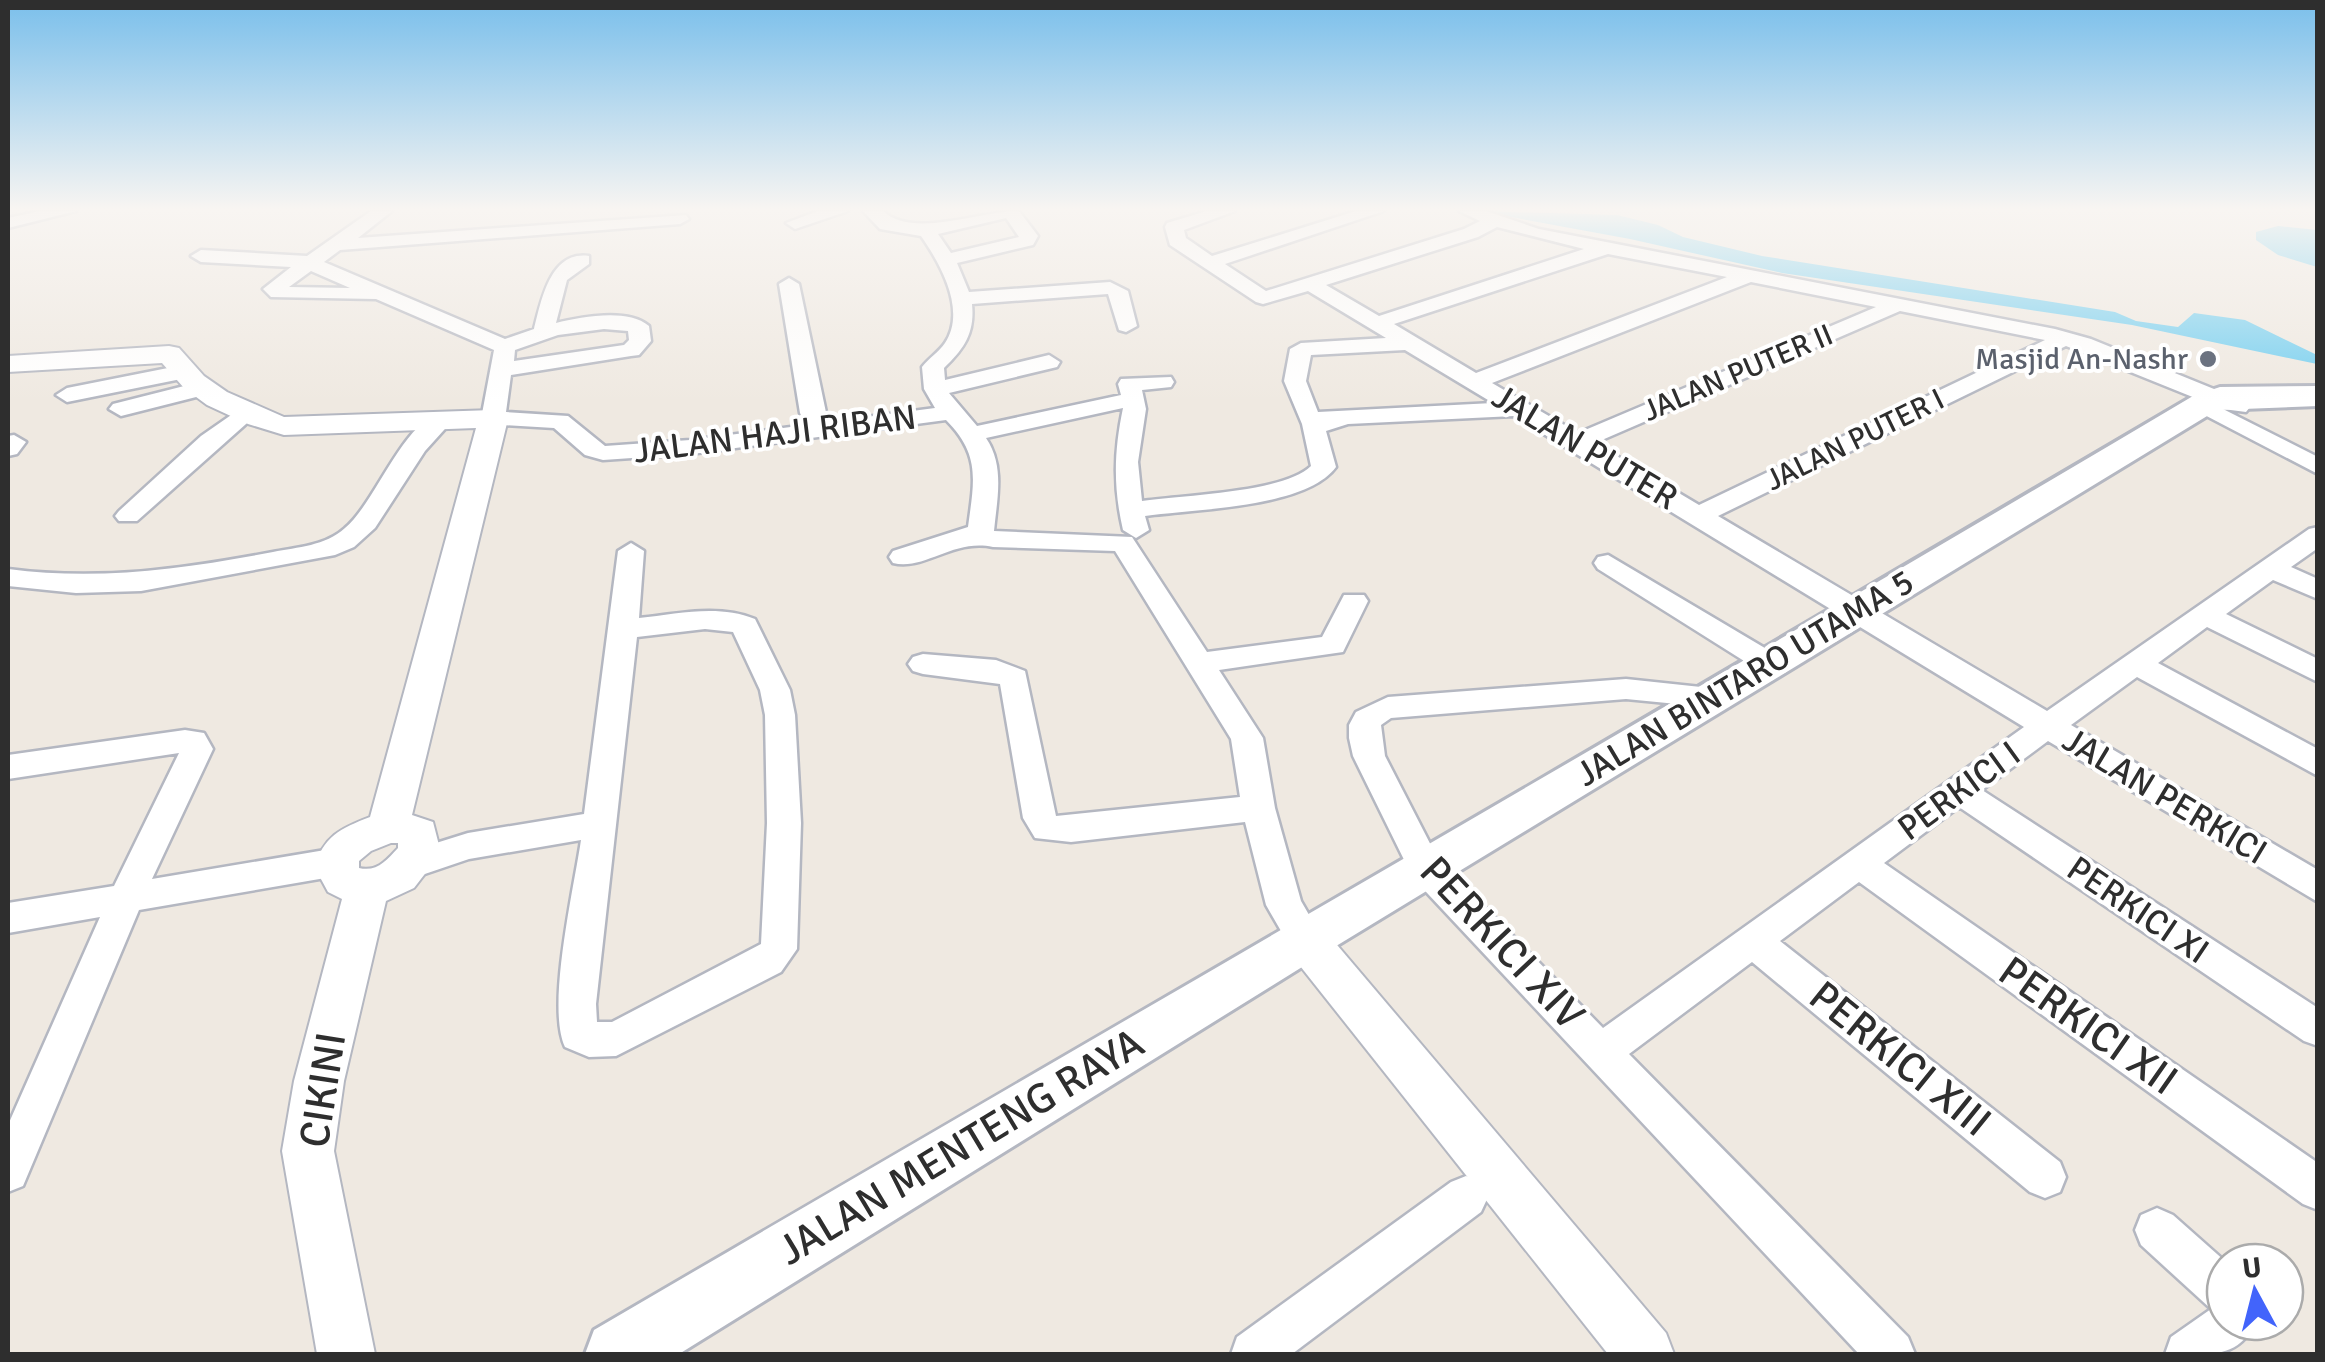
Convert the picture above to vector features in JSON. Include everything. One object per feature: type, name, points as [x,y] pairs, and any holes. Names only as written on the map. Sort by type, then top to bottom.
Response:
[{"type":"main road","points":[[2211,407],[2318,396]]},
{"type":"main road","points":[[2211,407],[2318,405]]},
{"type":"main road","name":"JALAN BINTARO UTAMA 5","points":[[1305,939],[1859,610],[2211,407]]},
{"type":"main road","name":"JALAN MENTENG RAYA","points":[[618,1354],[1305,939]]},
{"type":"street","points":[[293,275],[273,292],[385,294]]},
{"type":"street","points":[[8,918],[125,900],[352,875],[392,880],[407,844],[503,358],[544,329],[632,324],[640,328],[640,341],[631,350],[606,356],[503,358],[385,294],[338,275]]},
{"type":"street","points":[[544,329],[553,275]]},
{"type":"street","points":[[951,275],[960,299],[960,330],[954,345],[932,367],[942,401],[1049,362]]},
{"type":"street","points":[[1226,275],[1263,298],[1341,275]]},
{"type":"street","points":[[1377,322],[1522,275]]},
{"type":"street","points":[[1476,382],[1752,275],[2064,339],[2211,407],[2318,467]]},
{"type":"street","points":[[789,284],[818,428]]},
{"type":"street","name":"JALAN PUTER","points":[[1311,284],[1859,610]]},
{"type":"street","points":[[960,299],[1110,288],[1118,291],[1126,326]]},
{"type":"street","name":"JALAN PUTER II","points":[[1577,442],[1900,304]]},
{"type":"street","name":"JALAN PUTER I","points":[[1699,515],[2064,339]]},
{"type":"street","points":[[1412,343],[1305,348],[1300,352],[1295,381],[1309,418],[1522,409]]},
{"type":"street","points":[[1008,345],[1024,368]]},
{"type":"street","points":[[8,364],[152,352],[169,354],[193,380],[247,411],[284,426],[493,419]]},
{"type":"street","points":[[67,395],[193,380]]},
{"type":"street","points":[[121,409],[193,380]]},
{"type":"street","points":[[902,557],[980,531],[984,537],[993,539],[1122,543],[1137,536],[1126,449],[1127,433],[1136,410],[1129,384],[1162,382]]},
{"type":"street","points":[[971,434],[1134,399]]},
{"type":"street","name":"JALAN HAJI RIBAN","points":[[493,419],[560,422],[603,453],[690,448],[818,428],[942,401],[980,447],[986,470],[980,531]]},
{"type":"street","points":[[128,516],[247,411]]},
{"type":"street","points":[[1131,510],[1299,484],[1324,467],[1314,425],[1339,423],[1338,417]]},
{"type":"street","points":[[8,578],[86,586],[135,586],[322,550],[359,529],[421,436],[441,420]]},
{"type":"street","name":"PERKICI I","points":[[1602,1051],[2318,534]]},
{"type":"street","points":[[1122,543],[1247,738],[1258,808],[1284,905],[1305,939],[1645,1354]]},
{"type":"street","points":[[624,629],[705,620],[733,621],[745,626],[774,690],[780,715],[784,823],[782,940],[776,954],[616,1039],[589,1040],[578,1035],[577,1004],[631,551]]},
{"type":"street","points":[[1608,562],[1726,637],[1739,653],[1742,682]]},
{"type":"street","points":[[2273,569],[2318,590]]},
{"type":"street","points":[[1198,663],[1333,645],[1354,600]]},
{"type":"street","name":"JALAN PERKICI","points":[[1859,610],[2318,888]]},
{"type":"street","points":[[2206,615],[2318,672]]},
{"type":"street","points":[[923,664],[996,670],[1014,678],[1040,818],[1047,829],[1071,830],[1258,808]]},
{"type":"street","points":[[2137,664],[2318,764]]},
{"type":"street","name":"PERKICI XIV","points":[[1742,682],[1388,708],[1372,713],[1365,721],[1369,756],[1425,868],[1890,1354]]},
{"type":"street","points":[[8,767],[185,741],[196,744],[195,755],[21,1114],[8,1172]]},
{"type":"street","name":"PERKICI XI","points":[[1959,791],[2318,1029]]},
{"type":"street","points":[[407,844],[468,846],[600,824]]},
{"type":"street","name":"PERKICI XII","points":[[1860,864],[2318,1189]]},
{"type":"street","name":"CIKINI","points":[[346,1354],[308,1151],[352,875]]},
{"type":"street","name":"PERKICI XIII","points":[[1754,942],[2045,1177]]},
{"type":"street","points":[[1257,1354],[1466,1197]]},
{"type":"street","points":[[2157,1230],[2205,1274]]},
{"type":"water","points":[[1792,275],[1879,275],[2115,312],[2136,321],[2178,327],[2194,313],[2245,320],[2317,355],[2317,364],[2132,325]]},
{"type":"place","name":"Masjid An-Nashr","points":[[2208,359]]}]
